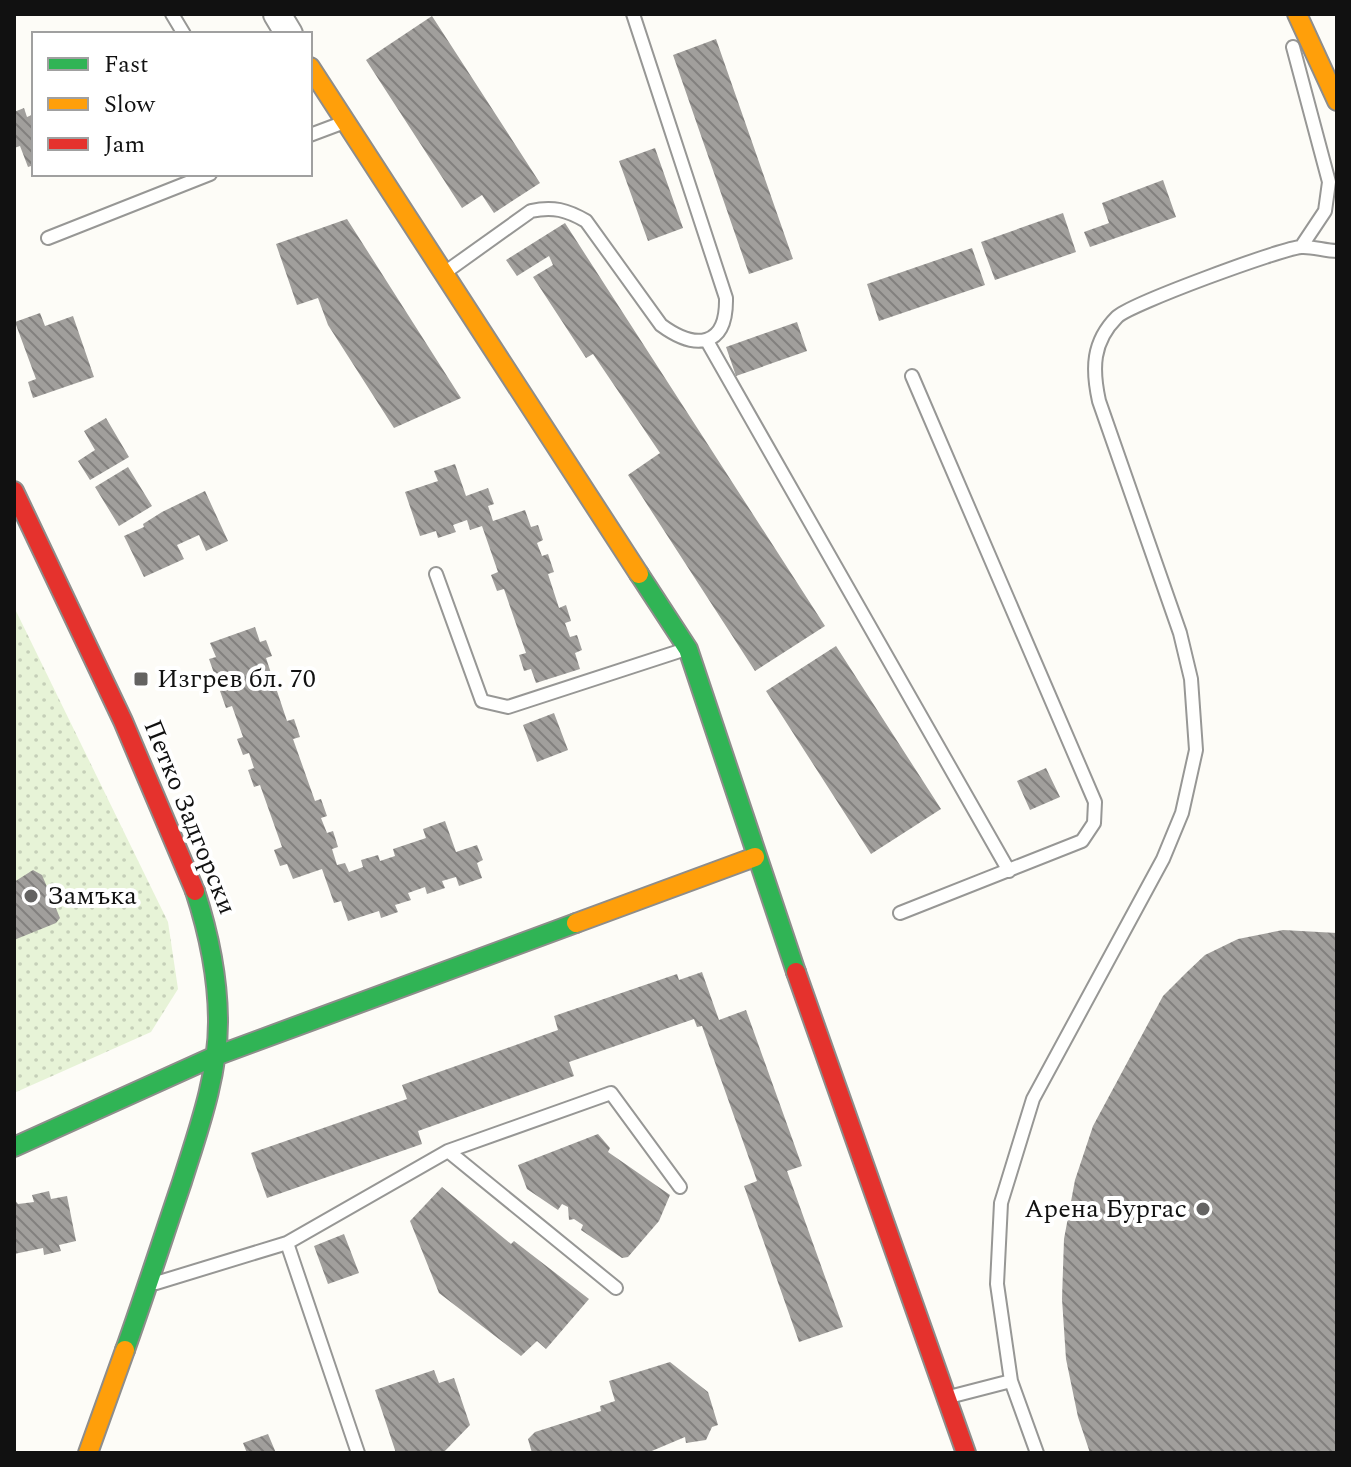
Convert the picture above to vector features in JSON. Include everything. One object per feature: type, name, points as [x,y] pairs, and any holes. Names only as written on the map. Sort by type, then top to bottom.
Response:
[{"type":"street","points":[[277,14],[288,32]]},
{"type":"street","points":[[1297,14],[1337,101]]},
{"type":"street","points":[[312,70],[688,649],[755,857],[966,1453]]},
{"type":"street","name":"Петко Задгорски","points":[[14,491],[85,634],[187,866],[213,945],[218,1026],[202,1118],[149,1285],[88,1453]]},
{"type":"street","points":[[14,1147],[213,1057],[755,857]]},
{"type":"lane","points":[[172,14],[183,32]]},
{"type":"lane","points":[[445,273],[531,211],[548,207],[569,211],[586,221],[661,325],[676,336],[707,341],[719,333],[726,316],[726,298],[633,14]]},
{"type":"lane","points":[[1290,14],[1293,48],[1329,182],[1325,211],[1301,247]]},
{"type":"lane","points":[[312,134],[345,122]]},
{"type":"lane","points":[[48,238],[205,176]]},
{"type":"lane","points":[[1037,1453],[1011,1381],[997,1284],[1001,1203],[1033,1099],[1163,859],[1182,813],[1196,750],[1191,679],[1180,633],[1099,401],[1092,367],[1101,339],[1118,315],[1151,298],[1301,247],[1337,251]]},
{"type":"lane","points":[[707,341],[1009,871]]},
{"type":"lane","points":[[900,913],[1082,841],[1094,823],[1095,802],[912,376]]},
{"type":"lane","points":[[436,574],[482,701],[508,707],[688,649]]},
{"type":"lane","points":[[149,1285],[287,1243],[448,1151],[611,1093],[680,1187]]},
{"type":"lane","points":[[448,1151],[616,1288]]},
{"type":"lane","points":[[287,1243],[358,1453]]},
{"type":"lane","points":[[947,1398],[1011,1381]]},
{"type":"green space","points":[[14,607],[168,922],[178,989],[151,1032],[14,1093]]},
{"type":"building","points":[[432,16],[540,183],[494,213],[482,195],[462,208],[366,60]]},
{"type":"building","points":[[716,39],[793,259],[749,274],[673,55]]},
{"type":"building","points":[[24,108],[27,117],[32,115],[32,166],[28,167],[20,146],[14,148],[14,112]]},
{"type":"building","points":[[655,148],[683,228],[648,241],[619,161]]},
{"type":"building","points":[[1163,180],[1176,217],[1090,247],[1084,232],[1109,223],[1102,203]]},
{"type":"building","points":[[1063,213],[1076,252],[995,280],[981,242]]},
{"type":"building","points":[[347,219],[461,398],[394,428],[328,325],[318,298],[297,305],[276,244]]},
{"type":"building","points":[[565,223],[825,626],[755,671],[628,475],[660,453],[593,354],[586,358],[533,277],[553,265],[549,256],[517,276],[506,260]]},
{"type":"building","points":[[972,248],[985,285],[879,321],[867,284]]},
{"type":"building","points":[[40,313],[45,326],[73,316],[94,377],[33,398],[28,382],[36,379],[15,322]]},
{"type":"building","points":[[797,322],[807,351],[736,376],[726,347]]},
{"type":"building","points":[[106,418],[129,457],[90,480],[78,461],[95,450],[84,431]]},
{"type":"building","points":[[455,464],[466,496],[488,488],[494,504],[488,506],[493,521],[525,510],[531,527],[538,525],[543,540],[537,543],[542,556],[548,554],[554,572],[548,574],[559,608],[566,605],[571,621],[565,623],[570,637],[577,635],[582,650],[575,653],[580,669],[536,683],[531,669],[524,671],[519,655],[526,653],[504,589],[497,591],[491,575],[498,572],[482,526],[470,530],[467,520],[453,525],[456,532],[438,538],[436,531],[420,536],[405,492],[438,481],[434,471]]},
{"type":"building","points":[[128,467],[152,506],[119,526],[95,487]]},
{"type":"building","points":[[205,491],[228,541],[206,551],[199,535],[177,545],[184,559],[144,577],[124,536],[144,527],[143,524],[162,512]]},
{"type":"building","points":[[255,627],[260,642],[266,640],[272,656],[266,658],[287,721],[294,719],[300,737],[293,739],[315,801],[321,799],[327,816],[321,818],[327,833],[333,831],[338,847],[332,849],[337,865],[345,863],[349,872],[363,867],[361,860],[378,855],[380,861],[395,856],[393,849],[426,838],[423,829],[445,821],[456,852],[477,845],[483,860],[477,863],[482,878],[459,886],[456,877],[442,881],[445,888],[427,894],[425,887],[408,893],[411,900],[395,905],[398,912],[381,918],[379,911],[348,921],[341,901],[334,903],[322,869],[293,879],[287,864],[280,866],[274,850],[282,847],[260,785],[254,787],[248,770],[254,768],[249,753],[243,755],[237,739],[243,737],[232,706],[226,708],[220,691],[227,689],[222,674],[215,676],[209,659],[216,657],[210,643]]},
{"type":"building","points":[[836,646],[941,809],[871,854],[766,691]]},
{"type":"building","points":[[554,713],[568,750],[537,762],[523,725]]},
{"type":"building","points":[[1046,768],[1060,797],[1030,810],[1017,781]]},
{"type":"building","name":"Замъка","points":[[33,870],[42,875],[60,918],[56,923],[14,940],[14,882]]},
{"type":"building","name":"Арена Бургас","points":[[1283,930],[1337,933],[1337,1453],[1090,1453],[1078,1417],[1066,1359],[1062,1299],[1064,1239],[1075,1180],[1093,1126],[1163,996],[1205,955],[1238,939]]},
{"type":"building","points":[[702,972],[719,1020],[746,1010],[802,1166],[787,1171],[843,1327],[799,1342],[744,1186],[757,1181],[702,1026],[697,1027],[694,1019],[569,1062],[574,1076],[418,1131],[422,1144],[267,1198],[251,1153],[407,1099],[402,1085],[558,1030],[554,1016],[677,974],[679,980]]},
{"type":"building","points":[[598,1134],[610,1148],[608,1152],[670,1195],[659,1221],[628,1257],[622,1258],[581,1230],[583,1225],[574,1219],[569,1220],[568,1207],[562,1204],[558,1210],[527,1189],[518,1165]]},
{"type":"building","points":[[442,1187],[511,1244],[514,1241],[589,1299],[546,1349],[537,1341],[521,1356],[439,1293],[410,1221]]},
{"type":"building","points":[[49,1191],[51,1199],[67,1196],[76,1241],[59,1245],[61,1251],[44,1255],[43,1248],[14,1254],[14,1199],[18,1204],[34,1202],[32,1195]]},
{"type":"building","points":[[344,1234],[359,1273],[328,1284],[314,1246]]},
{"type":"building","points":[[670,1362],[708,1392],[718,1425],[712,1427],[706,1440],[686,1443],[685,1437],[647,1453],[532,1453],[528,1439],[535,1432],[601,1411],[600,1406],[615,1401],[609,1381]]},
{"type":"building","points":[[434,1370],[439,1383],[454,1378],[470,1425],[443,1453],[396,1453],[375,1390]]},
{"type":"building","points":[[268,1434],[276,1453],[247,1453],[243,1443]]},
{"type":"traffic: fast","points":[[639,574],[688,649],[796,972]]},
{"type":"traffic: fast","points":[[125,1350],[194,1143],[215,1063],[218,1022],[216,989],[208,939],[195,891]]},
{"type":"traffic: fast","points":[[14,1147],[213,1057],[576,923]]},
{"type":"traffic: slow","points":[[1297,14],[1337,101]]},
{"type":"traffic: slow","points":[[312,70],[639,574]]},
{"type":"traffic: slow","points":[[576,923],[755,857]]},
{"type":"traffic: slow","points":[[88,1453],[125,1350]]},
{"type":"traffic: jam","points":[[14,491],[123,721],[195,891]]},
{"type":"traffic: jam","points":[[796,972],[966,1453]]},
{"type":"place","name":"Изгрев бл. 70","points":[[141,679]]},
{"type":"place","name":"Замъка","points":[[31,896]]},
{"type":"place","name":"Арена Бургас","points":[[1203,1209]]}]
